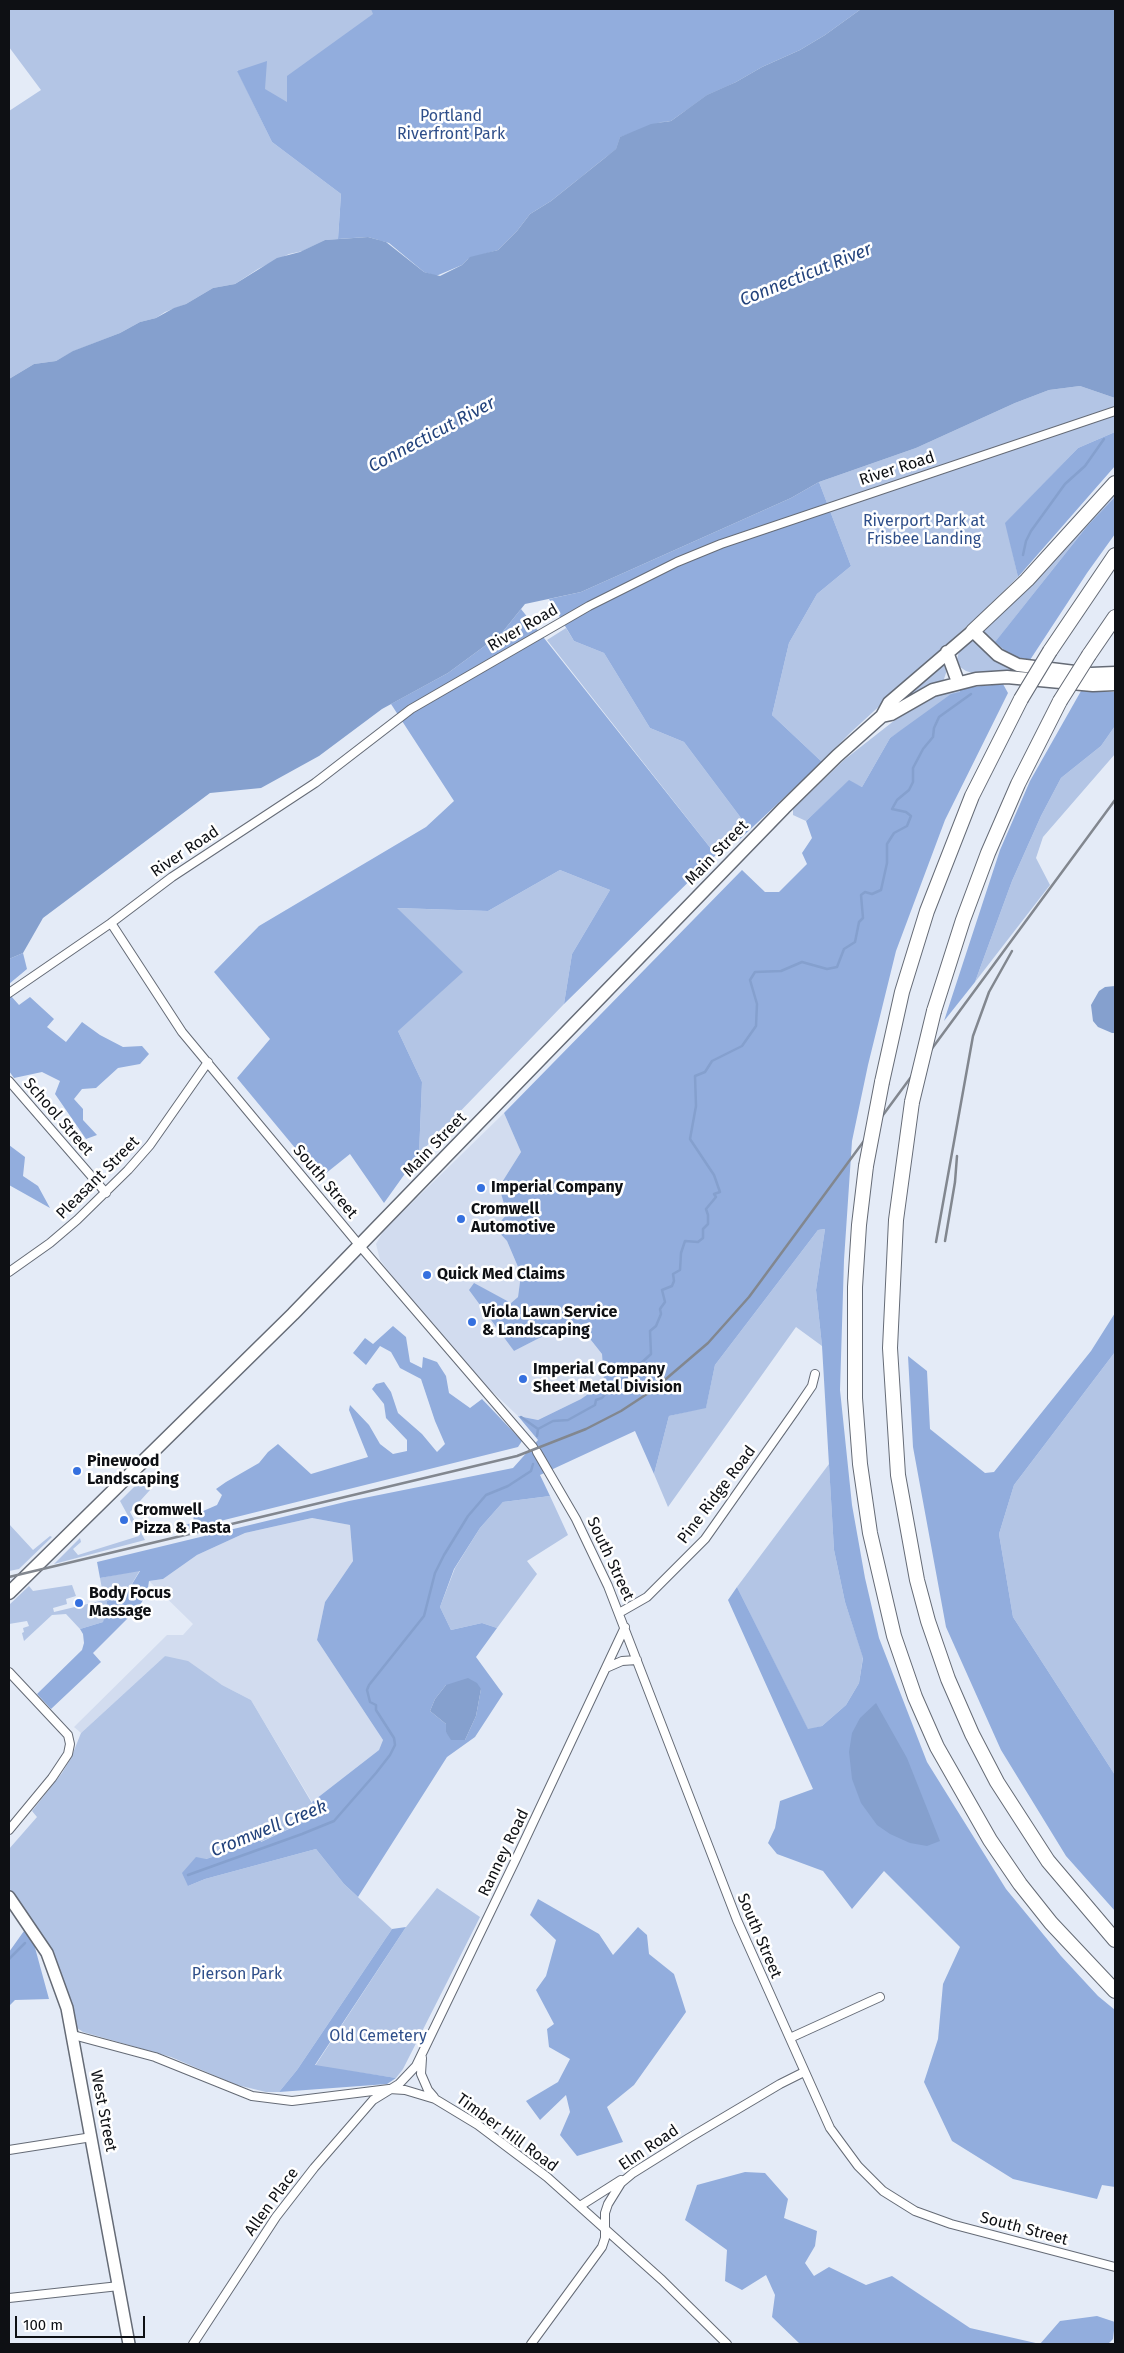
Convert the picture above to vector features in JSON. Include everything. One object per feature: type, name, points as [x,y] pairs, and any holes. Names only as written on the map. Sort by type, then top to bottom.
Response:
[{"type":"highway","points":[[973,631],[1028,580],[1115,483]]},
{"type":"highway","points":[[1115,555],[1050,651],[1022,699],[972,796],[927,911],[902,992],[882,1082],[866,1166],[854,1287],[855,1398],[860,1464],[870,1533],[894,1636],[916,1697],[937,1747],[990,1840],[1020,1884],[1051,1923],[1115,1990]]},
{"type":"highway","points":[[1115,617],[1060,701],[1018,784],[962,920],[934,1011],[912,1102],[896,1220],[890,1342],[898,1475],[916,1580],[951,1686],[997,1782],[1048,1861],[1115,1940]]},
{"type":"main road","name":"Main Street","points":[[9,1592],[244,1363],[360,1246],[784,808],[842,751],[882,716],[889,703],[973,631]]},
{"type":"main road","points":[[973,631],[998,655],[1018,665],[1091,674],[1115,672]]},
{"type":"main road","points":[[947,652],[958,682]]},
{"type":"main road","name":"Main Street","points":[[882,716],[891,714],[930,692],[958,682],[981,678],[1007,677],[1090,684],[1115,684]]},
{"type":"main road","name":"West Street","points":[[9,1897],[47,1952],[62,1989],[73,2035],[129,2344]]},
{"type":"street","name":"River Road","points":[[9,992],[111,923],[172,877],[315,784],[411,709],[556,624],[634,583],[677,562],[770,526],[1115,411]]},
{"type":"street","name":"South Street","points":[[111,923],[158,998],[182,1032],[360,1246],[535,1450],[576,1519],[620,1613],[636,1660],[730,1902],[804,2072],[830,2128],[858,2166],[883,2191],[915,2211],[951,2224],[1115,2267]]},
{"type":"street","name":"Pleasant Street","points":[[9,1272],[50,1243],[106,1193],[150,1145],[208,1062]]},
{"type":"street","name":"School Street","points":[[9,1081],[106,1193]]},
{"type":"street","name":"Pine Ridge Road","points":[[620,1613],[647,1598],[705,1539],[812,1386],[815,1374]]},
{"type":"street","name":"Ranney Road","points":[[389,2089],[408,2076],[424,2049],[624,1627]]},
{"type":"street","points":[[606,1668],[622,1661],[636,1660]]},
{"type":"street","points":[[9,1672],[68,1735],[70,1744],[68,1754],[52,1778],[9,1830]]},
{"type":"street","points":[[790,2038],[880,1997]]},
{"type":"street","name":"Timber Hill Road","points":[[73,2035],[155,2057],[252,2096],[274,2100],[292,2101],[389,2089],[405,2090],[436,2099],[510,2147],[580,2206],[669,2286],[725,2344]]},
{"type":"street","name":"Ranney Road","points":[[424,2049],[420,2064],[421,2074],[428,2090],[436,2099]]},
{"type":"street","name":"Elm Road","points":[[531,2344],[597,2255],[605,2238],[605,2213],[616,2189],[633,2173],[762,2094],[804,2072]]},
{"type":"street","name":"Allen Place","points":[[193,2344],[293,2194],[362,2113],[374,2100],[389,2089]]},
{"type":"street","points":[[9,2150],[92,2137]]},
{"type":"street","points":[[580,2206],[633,2173]]},
{"type":"street","points":[[9,2298],[119,2286]]},
{"type":"shaded area","points":[[504,1113],[521,1152],[499,1187],[507,1214],[495,1228],[507,1241],[521,1274],[518,1297],[511,1303],[474,1284],[514,1351],[553,1331],[583,1330],[602,1354],[604,1383],[581,1399],[538,1420],[518,1416],[479,1379],[405,1293],[380,1260],[376,1244],[384,1230]]},
{"type":"shaded area","points":[[312,1518],[350,1525],[353,1561],[325,1602],[317,1640],[383,1740],[379,1750],[312,1802],[251,1700],[165,1656],[81,1733],[74,1727],[167,1635],[183,1635],[193,1624],[149,1581],[163,1579],[197,1555],[245,1533]]},
{"type":"green space","points":[[9,9],[861,9],[599,161],[579,179],[384,241],[379,241],[352,190],[237,70],[272,142],[341,194],[338,239],[325,240],[303,251],[289,254],[258,269],[235,284],[213,288],[186,304],[165,312],[156,318],[140,322],[120,333],[74,351],[56,361],[34,364],[9,379],[9,111],[41,90],[9,47]]},
{"type":"green space","name":"Portland Riverfront Park","points":[[371,9],[861,9],[800,50],[707,95],[671,121],[661,122],[620,137],[616,149],[551,201],[530,214],[517,231],[498,250],[468,259],[462,265],[436,276],[424,272],[389,243],[368,237],[338,239],[341,194],[272,142],[237,71],[267,61],[265,89],[287,102],[287,76],[373,14]]},
{"type":"green space","name":"Riverport Park at Frisbee Landing","points":[[1080,386],[1115,398],[1115,432],[1078,448],[1006,523],[1018,577],[850,733],[822,762],[772,715],[789,643],[817,594],[851,566],[819,482],[916,448],[1015,403],[1049,390]]},
{"type":"green space","points":[[1115,432],[1115,466],[1018,577],[1005,523],[1078,448]]},
{"type":"green space","points":[[819,482],[851,566],[817,594],[789,643],[772,715],[822,762],[740,839],[741,818],[684,742],[650,728],[604,653],[574,641],[549,599],[581,592],[791,498]]},
{"type":"green space","points":[[1115,489],[1115,497],[1088,525],[996,641],[1012,656],[1001,651],[979,631]]},
{"type":"green space","points":[[1115,497],[1115,534],[1030,660],[1012,656],[995,642],[1088,525]]},
{"type":"green space","points":[[521,609],[716,855],[564,1004],[572,954],[610,890],[560,870],[488,911],[397,908],[463,972],[398,1031],[422,1082],[419,1154],[384,1203],[350,1154],[320,1178],[237,1078],[270,1039],[214,972],[259,926],[426,827],[454,801],[391,704],[448,673],[501,634]]},
{"type":"green space","points":[[566,628],[574,641],[604,653],[650,728],[684,742],[741,818],[740,839],[716,855],[547,640]]},
{"type":"green space","points":[[973,641],[1024,672],[1022,674],[976,674],[966,671],[960,667],[957,659],[962,645]]},
{"type":"green space","points":[[1012,656],[1030,660],[1028,663]]},
{"type":"green space","points":[[943,663],[947,670],[943,682],[897,707],[890,706]]},
{"type":"green space","points":[[1003,684],[1008,693],[945,820],[896,951],[868,1065],[852,1141],[844,1260],[840,1390],[852,1505],[865,1578],[879,1638],[927,1762],[1006,1889],[1061,1956],[1098,1996],[1115,2010],[1115,2187],[1102,2185],[1097,2199],[1013,2179],[952,2141],[924,2082],[938,2039],[943,1984],[960,1947],[884,1871],[852,1909],[823,1871],[777,1854],[768,1843],[775,1828],[780,1801],[813,1789],[728,1600],[737,1587],[808,1729],[822,1726],[846,1705],[859,1683],[863,1658],[845,1602],[834,1550],[822,1346],[816,1290],[825,1229],[818,1230],[715,1365],[706,1408],[669,1416],[654,1474],[635,1431],[540,1475],[550,1496],[503,1502],[480,1528],[454,1569],[440,1607],[451,1630],[482,1623],[497,1628],[476,1657],[503,1694],[475,1737],[447,1757],[358,1897],[344,1884],[316,1849],[205,1879],[188,1886],[182,1873],[196,1857],[206,1859],[234,1850],[233,1840],[258,1832],[261,1842],[319,1815],[312,1802],[379,1750],[383,1740],[317,1640],[325,1602],[353,1561],[350,1525],[312,1518],[245,1533],[197,1555],[163,1579],[149,1581],[147,1594],[138,1608],[93,1653],[101,1662],[51,1709],[37,1694],[82,1650],[84,1643],[83,1634],[80,1629],[103,1622],[107,1601],[126,1594],[140,1571],[100,1578],[97,1562],[349,1501],[513,1468],[538,1440],[518,1416],[538,1420],[581,1399],[604,1383],[602,1354],[583,1330],[553,1331],[514,1351],[469,1290],[474,1283],[511,1303],[518,1297],[521,1274],[507,1241],[495,1228],[507,1214],[499,1187],[521,1152],[504,1113],[742,870],[765,892],[779,892],[807,864],[802,853],[812,838],[806,821],[849,780],[862,787],[890,738],[951,694],[960,692],[960,688]],"holes":[[[446,1685],[481,1689],[476,1716],[465,1740],[446,1732],[446,1724],[430,1711],[435,1699]]]},
{"type":"green space","points":[[960,688],[961,692],[890,738],[862,787],[849,781],[806,821],[793,815],[793,809],[844,760],[895,720],[926,700]]},
{"type":"green space","points":[[1081,691],[1115,692],[1115,726],[1101,746],[1061,778],[1041,816],[1012,881],[975,982],[944,1021],[1000,850],[1030,781]]},
{"type":"green space","points":[[1115,726],[1115,754],[1043,837],[1036,858],[1050,885],[975,982],[1012,881],[1041,816],[1061,778],[1101,746]]},
{"type":"green space","points":[[560,870],[610,890],[572,954],[564,1004],[419,1154],[422,1082],[398,1031],[396,908],[488,911]]},
{"type":"green space","points":[[23,953],[27,969],[9,984],[9,959]]},
{"type":"green space","points":[[11,996],[19,1005],[30,997],[54,1019],[47,1027],[66,1042],[82,1022],[100,1035],[123,1047],[142,1046],[149,1054],[140,1064],[118,1068],[96,1088],[82,1089],[74,1099],[83,1109],[83,1120],[97,1135],[86,1139],[55,1094],[60,1081],[42,1072],[14,1078],[9,1071],[9,999]]},
{"type":"green space","points":[[9,1145],[25,1157],[23,1176],[38,1186],[50,1208],[9,1185]]},
{"type":"green space","points":[[825,1229],[816,1290],[822,1346],[796,1327],[668,1507],[654,1474],[669,1416],[706,1407],[715,1365],[818,1230]]},
{"type":"green space","points":[[1115,1313],[1115,1352],[1014,1485],[999,1534],[1013,1617],[1115,1775],[1115,1911],[1066,1856],[1001,1750],[946,1627],[913,1447],[908,1356],[927,1371],[930,1429],[985,1473],[994,1472],[1091,1351]]},
{"type":"green space","points":[[393,1326],[406,1337],[410,1362],[422,1368],[423,1357],[437,1362],[446,1376],[449,1393],[470,1408],[482,1399],[522,1441],[518,1447],[188,1529],[186,1525],[193,1522],[194,1515],[217,1505],[222,1495],[216,1489],[259,1463],[278,1444],[311,1474],[368,1457],[349,1410],[350,1405],[369,1425],[380,1444],[393,1454],[407,1451],[407,1440],[386,1418],[384,1404],[372,1389],[376,1384],[384,1382],[391,1392],[398,1413],[422,1434],[437,1452],[445,1444],[421,1379],[400,1368],[391,1352],[380,1346],[366,1365],[353,1353],[365,1338],[373,1344]]},
{"type":"green space","points":[[1115,1352],[1115,1775],[1013,1617],[999,1534],[1014,1485]]},
{"type":"green space","points":[[829,1464],[834,1550],[845,1602],[863,1657],[859,1683],[846,1705],[822,1726],[808,1730],[737,1587]]},
{"type":"green space","points":[[141,1480],[150,1490],[130,1512],[145,1540],[54,1564],[80,1538],[81,1542],[73,1549],[78,1555],[139,1536],[120,1501]]},
{"type":"green space","points":[[550,1496],[568,1535],[527,1561],[537,1574],[497,1628],[482,1623],[451,1630],[440,1607],[455,1568],[480,1528],[503,1502]]},
{"type":"green space","points":[[9,1524],[33,1550],[50,1536],[52,1537],[19,1569],[9,1571]]},
{"type":"green space","points":[[140,1570],[126,1594],[107,1601],[103,1622],[80,1629],[66,1614],[52,1615],[24,1641],[22,1633],[24,1632],[23,1628],[29,1626],[27,1621],[9,1624],[9,1605],[29,1586],[33,1591],[72,1585],[76,1596],[66,1599],[67,1604],[53,1608],[54,1612],[104,1600],[100,1578]]},
{"type":"green space","name":"Pierson Park","points":[[165,1656],[188,1661],[222,1685],[251,1700],[319,1815],[260,1842],[259,1832],[234,1850],[206,1859],[188,1886],[205,1879],[316,1849],[344,1884],[392,1929],[297,2070],[279,2092],[266,2092],[237,2085],[171,2057],[83,2032],[77,2028],[55,1957],[9,1888],[9,1849],[37,1817],[32,1811],[62,1773],[71,1758],[81,1733]]},
{"type":"green space","name":"Old Cemetery","points":[[437,1888],[480,1917],[403,2069],[396,2078],[315,2066],[406,1927]]},
{"type":"green space","points":[[538,1899],[599,1934],[613,1955],[638,1927],[647,1935],[649,1954],[674,1974],[686,2012],[634,2085],[607,2107],[623,2142],[577,2156],[560,2135],[570,2112],[566,2095],[540,2120],[526,2101],[558,2082],[570,2059],[549,2047],[547,2029],[554,2024],[536,1990],[546,1976],[556,1940],[530,1915]]},
{"type":"green space","points":[[406,1927],[315,2065],[396,2078],[387,2084],[279,2092],[297,2070],[392,1929]]},
{"type":"green space","points":[[24,1931],[34,1944],[49,1999],[15,2000],[9,2006],[9,1952]]},
{"type":"green space","points":[[745,2172],[765,2173],[788,2199],[784,2218],[817,2231],[815,2246],[805,2263],[814,2276],[829,2267],[866,2285],[892,2276],[970,2328],[1040,2344],[800,2344],[772,2317],[775,2295],[766,2275],[742,2290],[725,2281],[727,2250],[685,2220],[697,2185]]},
{"type":"green space","points":[[1097,2316],[1115,2322],[1113,2339],[1108,2344],[1040,2344],[1060,2321]]},
{"type":"water","name":"Connecticut River","points":[[861,9],[1115,9],[1115,398],[1080,386],[1049,390],[1015,403],[916,448],[819,482],[791,498],[581,592],[525,604],[501,634],[448,673],[382,709],[319,756],[261,788],[210,793],[43,918],[23,953],[9,959],[9,379],[34,364],[56,361],[73,351],[120,333],[140,322],[156,318],[186,304],[213,288],[235,284],[277,258],[300,252],[325,240],[368,237],[386,242],[424,272],[440,276],[462,265],[470,257],[498,250],[517,231],[530,214],[551,201],[616,149],[620,137],[651,124],[671,121],[707,95],[800,50]]},
{"type":"water","points":[[1115,986],[1115,1033],[1112,1033],[1098,1027],[1093,1021],[1091,1005],[1099,991],[1105,987]]},
{"type":"water","points":[[468,1678],[477,1683],[481,1689],[476,1716],[465,1740],[451,1740],[446,1732],[446,1724],[430,1711],[435,1699],[446,1685]]},
{"type":"water","points":[[876,1703],[907,1758],[940,1841],[927,1846],[910,1843],[890,1834],[877,1825],[861,1803],[852,1779],[849,1752],[852,1733],[860,1718]]},
{"type":"waterway","name":"Cromwell Creek","points":[[1023,555],[1026,541],[1031,531],[1065,484],[1085,466],[1104,439]]},
{"type":"waterway","name":"Cromwell Creek","points":[[538,1429],[553,1421],[568,1420],[595,1405],[596,1400],[602,1398],[614,1384],[634,1374],[638,1366],[651,1354],[650,1331],[656,1326],[661,1314],[660,1309],[665,1302],[662,1290],[672,1286],[674,1281],[673,1274],[680,1270],[681,1253],[685,1241],[698,1242],[703,1238],[703,1229],[708,1224],[706,1209],[716,1197],[714,1194],[720,1192],[714,1175],[690,1139],[696,1106],[695,1076],[705,1072],[712,1061],[742,1046],[756,1026],[757,1004],[750,980],[755,972],[781,971],[802,962],[827,969],[837,967],[844,949],[855,942],[859,922],[863,918],[861,895],[865,892],[872,894],[881,890],[887,863],[887,844],[894,833],[907,826],[911,816],[906,812],[892,809],[897,800],[909,790],[913,782],[913,768],[923,749],[933,737],[934,728],[939,717],[971,694]]},
{"type":"waterway","points":[[521,1417],[538,1429],[537,1436]]},
{"type":"waterway","name":"Cromwell Creek","points":[[188,1875],[334,1821],[376,1773],[395,1745],[394,1738],[376,1710],[376,1705],[370,1702],[367,1690],[369,1685],[424,1616],[435,1573],[468,1516],[486,1495],[508,1486],[531,1471],[533,1464]]},
{"type":"waterway","points":[[9,1959],[25,1943]]},
{"type":"railway","points":[[9,1577],[517,1456],[586,1429],[621,1411],[653,1390],[708,1343],[749,1297],[1115,800]]},
{"type":"railway","points":[[936,1242],[973,1036],[989,992],[1012,951]]},
{"type":"railway","points":[[945,1241],[955,1182],[957,1156]]},
{"type":"place","name":"Imperial Company","points":[[481,1188]]},
{"type":"place","name":"Cromwell Automotive","points":[[461,1219]]},
{"type":"place","name":"Quick Med Claims","points":[[427,1275]]},
{"type":"place","name":"Viola Lawn Service & Landscaping","points":[[472,1322]]},
{"type":"place","name":"Imperial Company Sheet Metal Division","points":[[523,1379]]},
{"type":"place","name":"Pinewood Landscaping","points":[[77,1471]]},
{"type":"place","name":"Cromwell Pizza & Pasta","points":[[124,1520]]},
{"type":"place","name":"Body Focus Massage","points":[[79,1603]]}]
